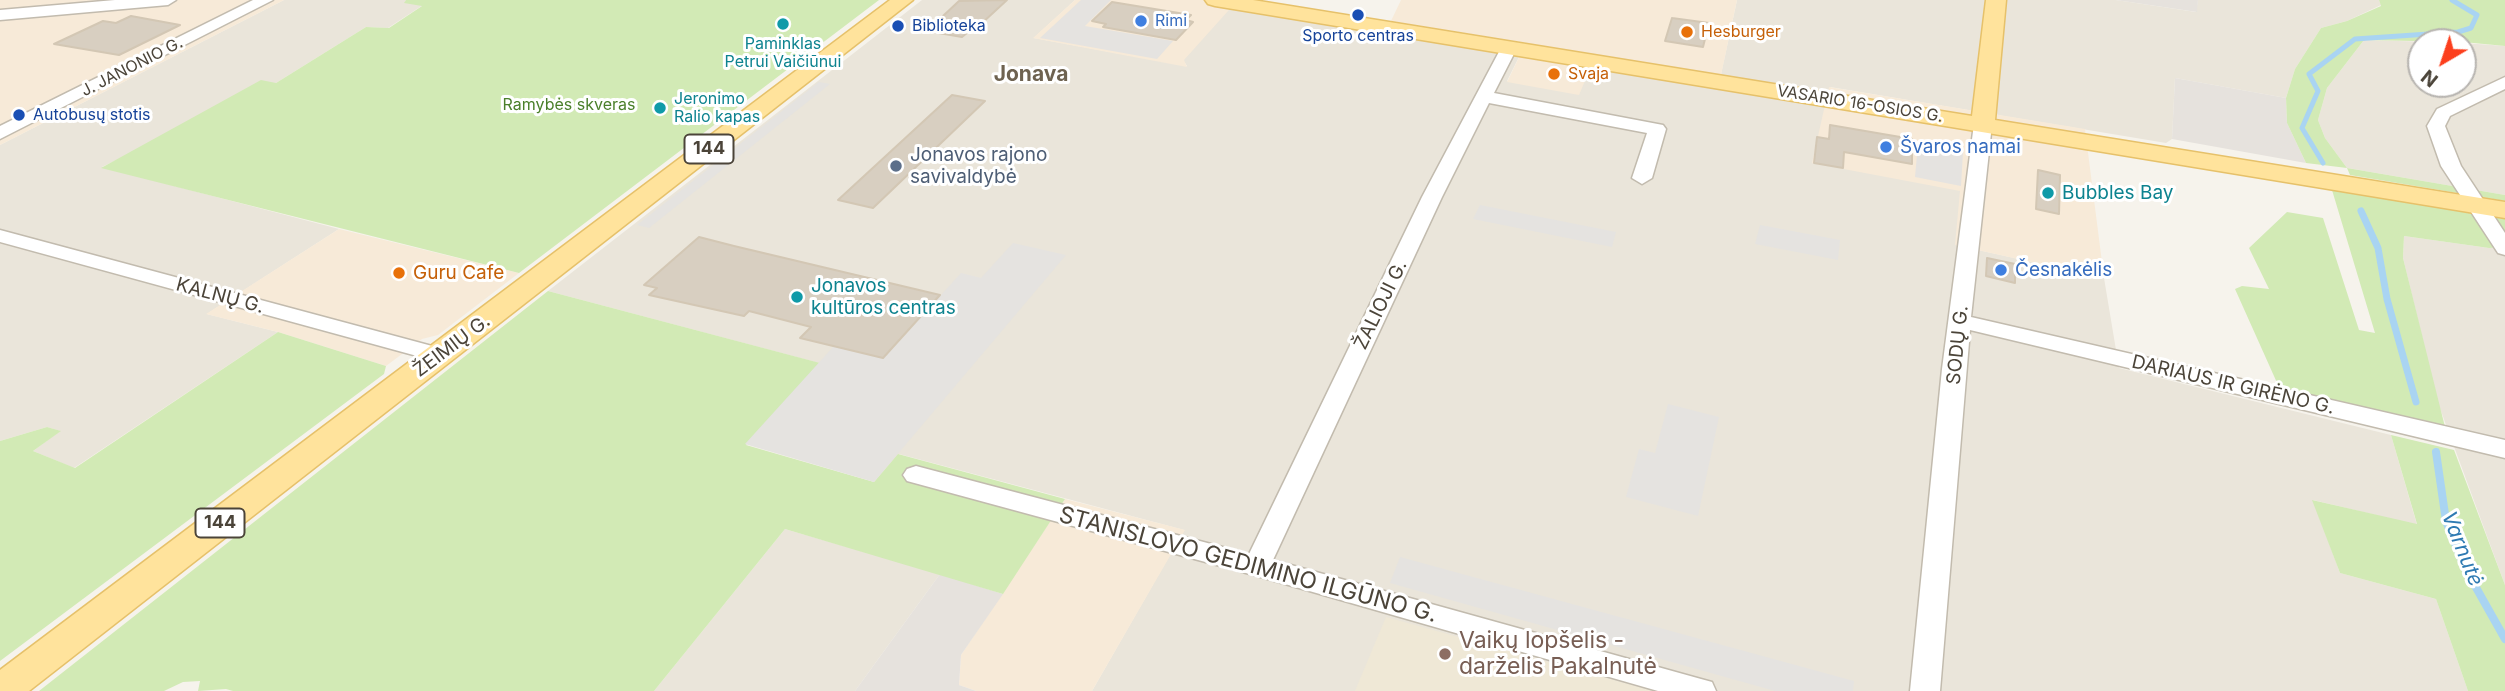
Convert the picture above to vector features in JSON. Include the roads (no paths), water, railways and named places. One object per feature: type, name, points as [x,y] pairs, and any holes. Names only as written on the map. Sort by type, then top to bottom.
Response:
[{"type":"main road","name":"ŽEIMIŲ G.","points":[[1,691],[902,0]]},
{"type":"main road","name":"VASARIO 16-OSIOS G.","points":[[1215,0],[2505,210]]},
{"type":"main road","name":"SODŲ G.","points":[[1983,124],[1996,0]]},
{"type":"street","points":[[0,15],[168,0]]},
{"type":"street","name":"J. JANONIO G.","points":[[0,134],[265,0]]},
{"type":"street","name":"ŽALIOJI G.","points":[[1257,566],[1432,197],[1509,48]]},
{"type":"street","points":[[2505,82],[2443,113],[2436,126],[2451,166],[2505,249]]},
{"type":"street","points":[[1485,97],[1657,129],[1642,178]]},
{"type":"street","name":"SODŲ G.","points":[[1925,691],[1960,321],[1983,124]]},
{"type":"street","name":"KALNŲ G.","points":[[0,236],[439,355]]},
{"type":"street","name":"DARIAUS IR GIRĖNO G.","points":[[1960,321],[2505,449]]},
{"type":"street","name":"STANISLOVO GEDIMINO ILGŪNO G.","points":[[916,475],[1257,566],[1701,691]]},
{"type":"waterway","name":"Varnutė","points":[[2323,163],[2302,128],[2318,91],[2309,74],[2355,39],[2458,32],[2471,28],[2477,15],[2452,0]]},
{"type":"waterway","name":"Varnutė","points":[[2361,211],[2378,248],[2387,299],[2416,402]]},
{"type":"waterway","name":"Varnutė","points":[[2436,452],[2446,521],[2465,568],[2505,639]]},
{"type":"place","name":"Sporto centras","points":[[1358,15]]},
{"type":"place","name":"Rimi","points":[[1141,21]]},
{"type":"place","name":"Paminklas Petrui Vaičiūnui","points":[[783,24]]},
{"type":"place","name":"Biblioteka","points":[[898,26]]},
{"type":"place","name":"Hesburger","points":[[1687,32]]},
{"type":"place","name":"Svaja","points":[[1554,74]]},
{"type":"place","name":"Jeronimo Ralio kapas","points":[[660,108]]},
{"type":"place","name":"Autobusų stotis","points":[[19,115]]},
{"type":"place","name":"Švaros namai","points":[[1886,147]]},
{"type":"place","name":"Jonavos rajono savivaldybė","points":[[896,166]]},
{"type":"place","name":"Bubbles Bay","points":[[2048,193]]},
{"type":"place","name":"Česnakėlis","points":[[2001,270]]},
{"type":"place","name":"Guru Cafe","points":[[399,273]]},
{"type":"place","name":"Jonavos kultūros centras","points":[[797,297]]},
{"type":"place","name":"Vaikų lopšelis - darželis Pakalnutė","points":[[1445,654]]},
{"type":"district","name":"Jonava","points":[[1031,75]]},
{"type":"park label","name":"Ramybės skveras","points":[[569,105]]}]
